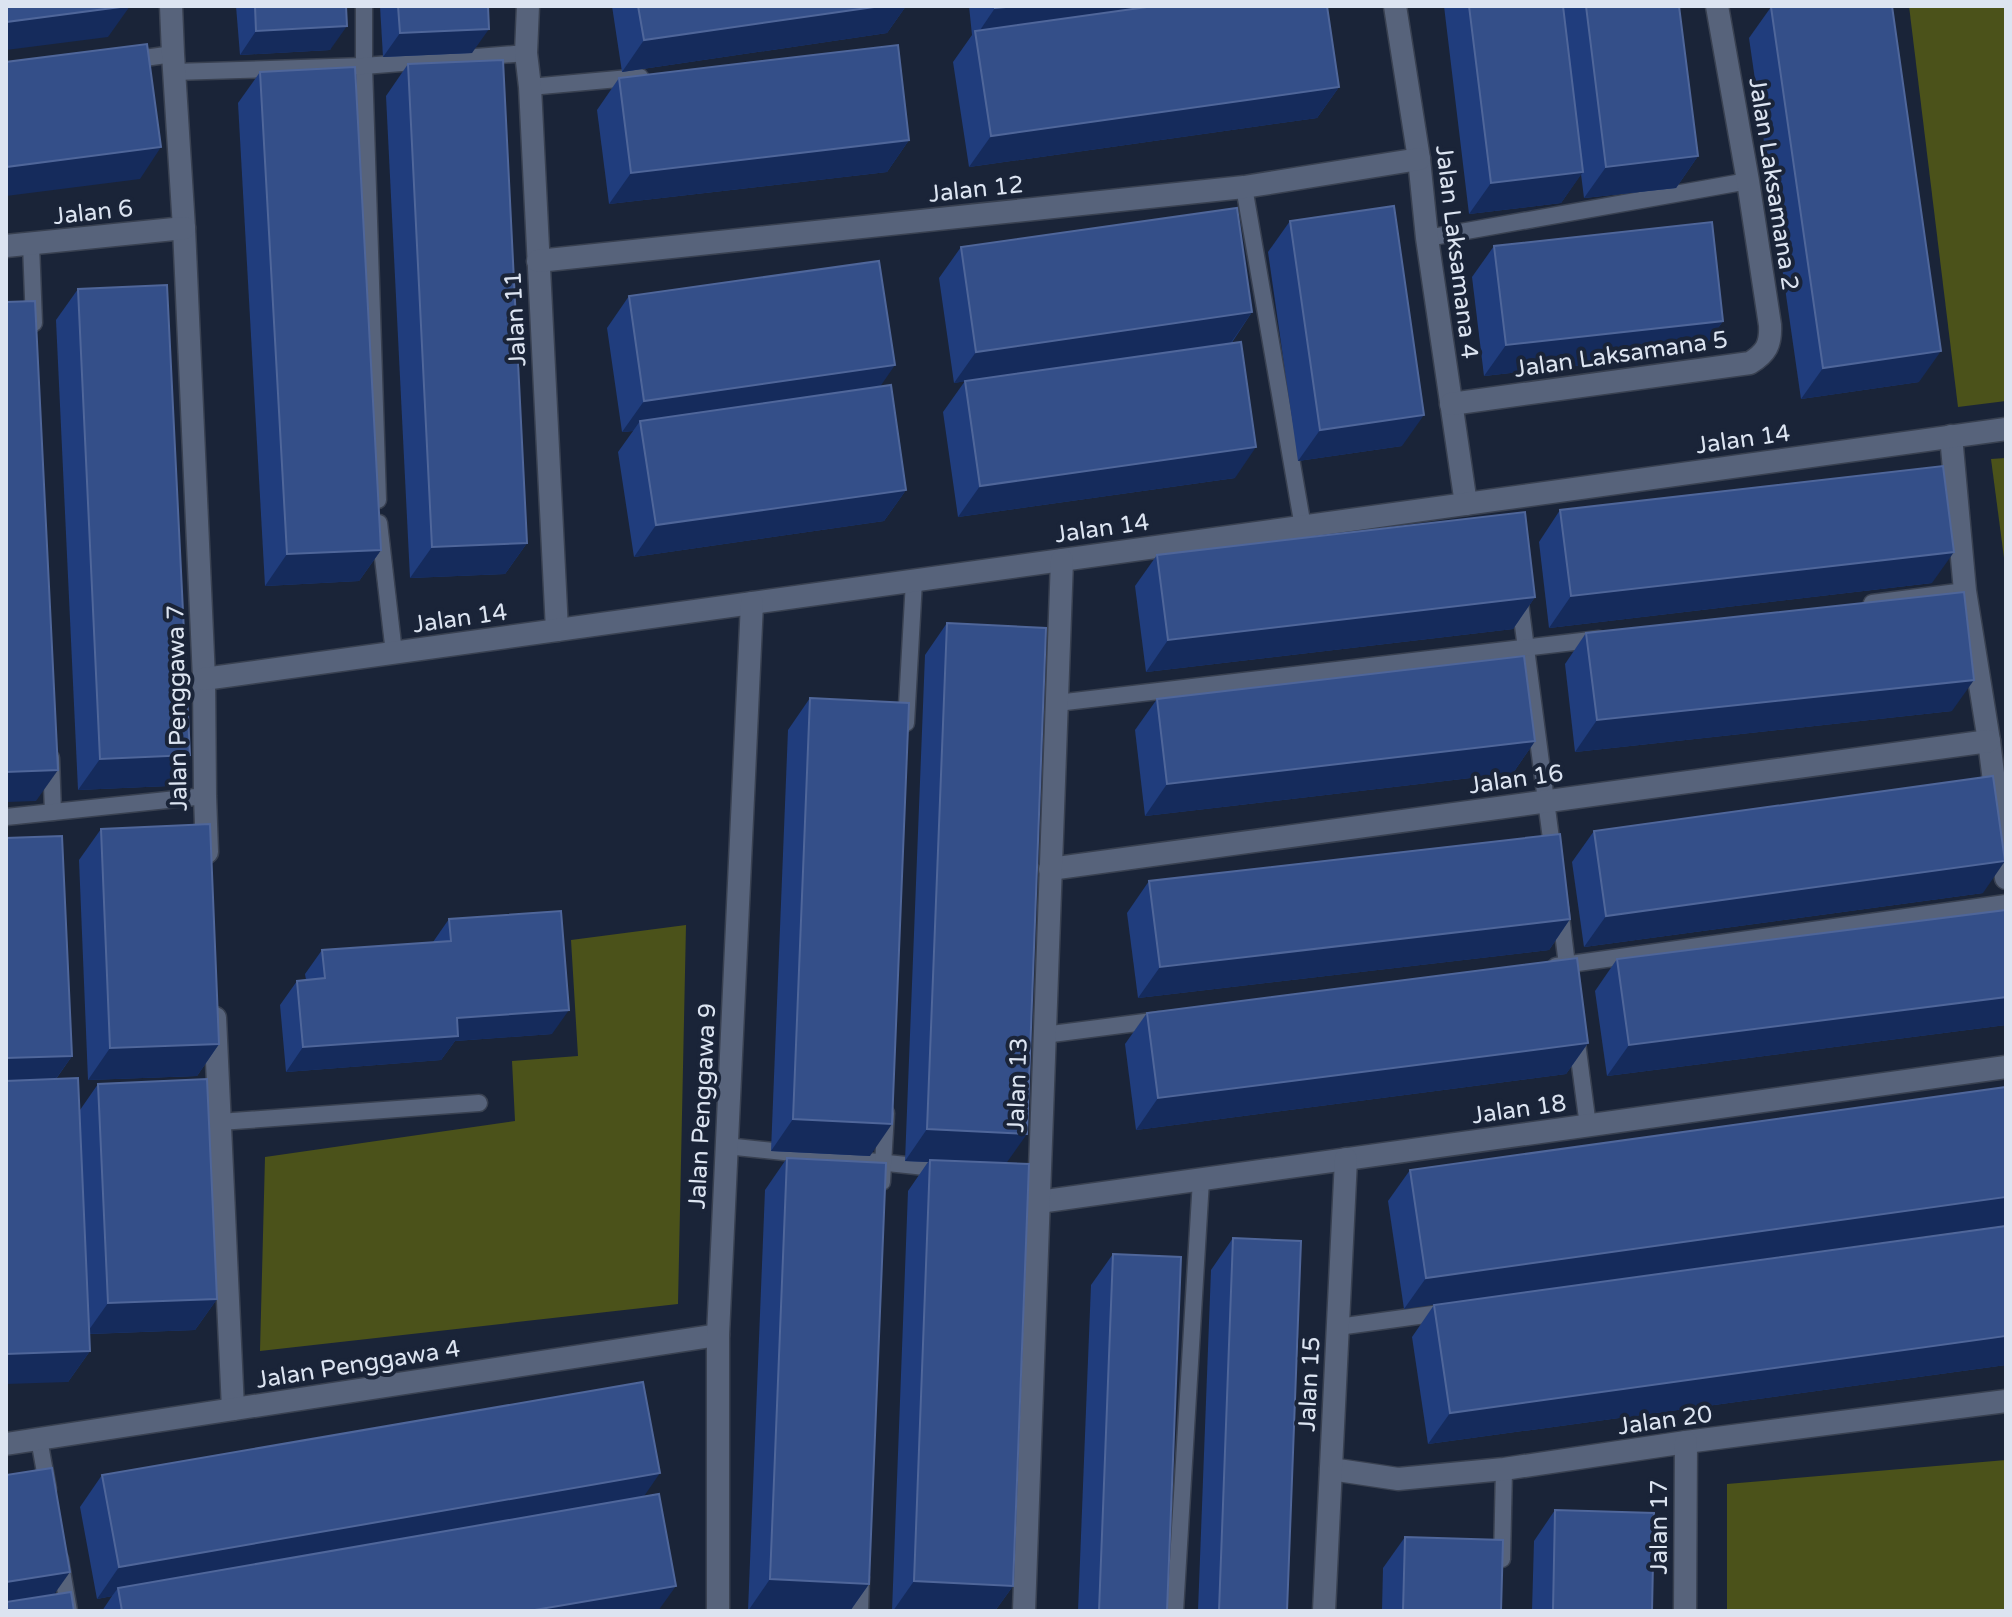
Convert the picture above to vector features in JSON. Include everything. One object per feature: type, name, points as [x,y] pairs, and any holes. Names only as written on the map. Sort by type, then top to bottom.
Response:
[{"type":"street","name":"Jalan Penggawa 7","points":[[171,6],[204,679],[208,873]]},
{"type":"street","name":"Jalan 11","points":[[528,6],[526,53],[557,630]]},
{"type":"street","name":"Jalan Laksamana 4","points":[[1395,6],[1466,504]]},
{"type":"street","name":"Jalan Laksamana 2","points":[[1717,6],[1771,336],[1762,356],[1750,363]]},
{"type":"street","name":"Jalan 12","points":[[538,261],[1244,187],[1419,159]]},
{"type":"street","name":"Jalan 6","points":[[6,246],[184,228]]},
{"type":"street","name":"Jalan Laksamana 5","points":[[1451,404],[1750,363]]},
{"type":"street","name":"Jalan 14","points":[[204,679],[1466,504],[1508,506],[2006,429]]},
{"type":"street","points":[[1951,436],[1965,591],[1989,741],[2006,878]]},
{"type":"street","name":"Jalan 13","points":[[1024,1611],[1039,1202],[1032,1178],[1044,1035],[1062,560]]},
{"type":"street","name":"Jalan Penggawa 9","points":[[718,1611],[718,1335],[752,603]]},
{"type":"street","name":"Jalan 16","points":[[1050,869],[1989,741]]},
{"type":"street","points":[[214,998],[233,1409]]},
{"type":"street","name":"Jalan 18","points":[[1039,1202],[2006,1067]]},
{"type":"street","name":"Jalan 15","points":[[1324,1611],[1346,1159]]},
{"type":"street","name":"Jalan Penggawa 4","points":[[6,1444],[718,1335]]},
{"type":"street","name":"Jalan 20","points":[[1331,1469],[1398,1479],[1504,1469],[2006,1401]]},
{"type":"street","name":"Jalan 17","points":[[1685,1611],[1686,1442]]},
{"type":"lane","points":[[364,6],[379,528],[394,653]]},
{"type":"lane","points":[[112,63],[364,66],[526,53]]},
{"type":"lane","points":[[530,87],[657,75]]},
{"type":"lane","points":[[1427,238],[1748,181]]},
{"type":"lane","points":[[1244,187],[1303,527]]},
{"type":"lane","points":[[31,244],[35,339]]},
{"type":"lane","points":[[1516,573],[1571,994]]},
{"type":"lane","points":[[905,738],[914,581]]},
{"type":"lane","points":[[1855,605],[1965,591]]},
{"type":"lane","points":[[1057,703],[1620,636]]},
{"type":"lane","points":[[51,749],[53,812]]},
{"type":"lane","points":[[6,817],[205,796]]},
{"type":"lane","points":[[1535,969],[2006,903]]},
{"type":"lane","points":[[1044,1035],[1171,1018]]},
{"type":"lane","points":[[1574,1023],[1588,1126]]},
{"type":"lane","points":[[882,1194],[886,1100]]},
{"type":"lane","points":[[220,1122],[479,1103]]},
{"type":"lane","points":[[726,1146],[961,1171]]},
{"type":"lane","points":[[1175,1611],[1201,1180]]},
{"type":"lane","points":[[1338,1327],[1462,1310]]},
{"type":"lane","points":[[39,1439],[50,1501]]},
{"type":"lane","points":[[1502,1579],[1504,1469]]},
{"type":"lane","points":[[58,1548],[69,1611]]},
{"type":"lane","points":[[860,1611],[862,1565]]},
{"type":"green space","points":[[1909,6],[2006,6],[2006,401],[1958,407]]},
{"type":"green space","points":[[2006,458],[2006,573],[1991,459]]},
{"type":"green space","points":[[686,925],[678,1304],[260,1351],[265,1157],[515,1121],[512,1061],[578,1056],[571,940]]},
{"type":"green space","points":[[2006,1460],[2006,1611],[1727,1611],[1727,1484]]},
{"type":"building","points":[[6,6],[128,6],[6,22]]},
{"type":"building","points":[[255,6],[346,6],[347,26],[256,31]]},
{"type":"building","points":[[398,6],[488,6],[489,29],[400,33]]},
{"type":"building","points":[[638,6],[881,6],[644,40]]},
{"type":"building","points":[[1154,6],[1327,6],[1339,87],[991,136],[975,31]]},
{"type":"building","points":[[1469,6],[1563,6],[1583,172],[1491,183]]},
{"type":"building","points":[[1586,6],[1679,6],[1698,156],[1606,167]]},
{"type":"building","points":[[1892,6],[1941,351],[1823,368],[1771,7]]},
{"type":"building","points":[[147,44],[161,147],[6,167],[6,62]]},
{"type":"building","points":[[898,45],[909,140],[631,173],[619,78]]},
{"type":"building","points":[[503,60],[527,543],[432,547],[408,64]]},
{"type":"building","points":[[355,67],[381,550],[287,554],[260,72]]},
{"type":"building","points":[[1394,206],[1424,415],[1320,430],[1290,221]]},
{"type":"building","points":[[1237,208],[1252,312],[976,352],[961,247]]},
{"type":"building","points":[[1712,222],[1723,321],[1506,345],[1494,246]]},
{"type":"building","points":[[879,261],[895,365],[644,401],[629,296]]},
{"type":"building","points":[[167,285],[190,755],[100,759],[78,289]]},
{"type":"building","points":[[35,301],[58,770],[6,772],[6,302]]},
{"type":"building","points":[[1241,342],[1256,447],[980,486],[965,381]]},
{"type":"building","points":[[891,385],[906,490],[656,525],[640,421]]},
{"type":"building","points":[[1943,466],[1954,552],[1571,596],[1560,510]]},
{"type":"building","points":[[1525,512],[1535,597],[1168,640],[1157,555]]},
{"type":"building","points":[[1964,592],[1974,680],[1597,720],[1586,633]]},
{"type":"building","points":[[947,623],[1046,628],[1027,1134],[927,1129]]},
{"type":"building","points":[[1524,656],[1535,741],[1167,784],[1157,699]]},
{"type":"building","points":[[810,698],[909,703],[892,1124],[793,1119]]},
{"type":"building","points":[[1993,776],[2005,861],[1606,916],[1594,831]]},
{"type":"building","points":[[210,824],[219,1044],[110,1048],[101,829]]},
{"type":"building","points":[[1560,834],[1570,919],[1160,967],[1149,881]]},
{"type":"building","points":[[62,836],[72,1056],[6,1058],[6,838]]},
{"type":"building","points":[[2006,910],[2006,997],[1629,1045],[1617,959]]},
{"type":"building","points":[[561,911],[569,1010],[457,1018],[458,1036],[303,1047],[297,981],[325,978],[322,950],[451,941],[449,919]]},
{"type":"building","points":[[1577,958],[1588,1043],[1158,1098],[1147,1013]]},
{"type":"building","points":[[78,1078],[90,1351],[6,1354],[6,1081]]},
{"type":"building","points":[[207,1079],[217,1299],[108,1303],[98,1084]]},
{"type":"building","points":[[2006,1087],[2006,1197],[1426,1278],[1410,1170]]},
{"type":"building","points":[[787,1158],[886,1163],[869,1584],[770,1579]]},
{"type":"building","points":[[930,1160],[1029,1164],[1013,1586],[914,1581]]},
{"type":"building","points":[[2006,1226],[2006,1336],[1450,1413],[1434,1305]]},
{"type":"building","points":[[1233,1238],[1301,1241],[1287,1611],[1219,1611]]},
{"type":"building","points":[[1113,1254],[1181,1257],[1167,1611],[1099,1611]]},
{"type":"building","points":[[643,1382],[660,1473],[119,1567],[102,1475]]},
{"type":"building","points":[[52,1468],[70,1572],[6,1582],[6,1475]]},
{"type":"building","points":[[659,1494],[676,1586],[529,1611],[122,1611],[118,1588]]},
{"type":"building","points":[[1555,1510],[1654,1513],[1652,1611],[1553,1611]]},
{"type":"building","points":[[1405,1537],[1503,1540],[1501,1611],[1403,1611]]},
{"type":"building","points":[[71,1592],[74,1611],[6,1611],[6,1602]]}]
